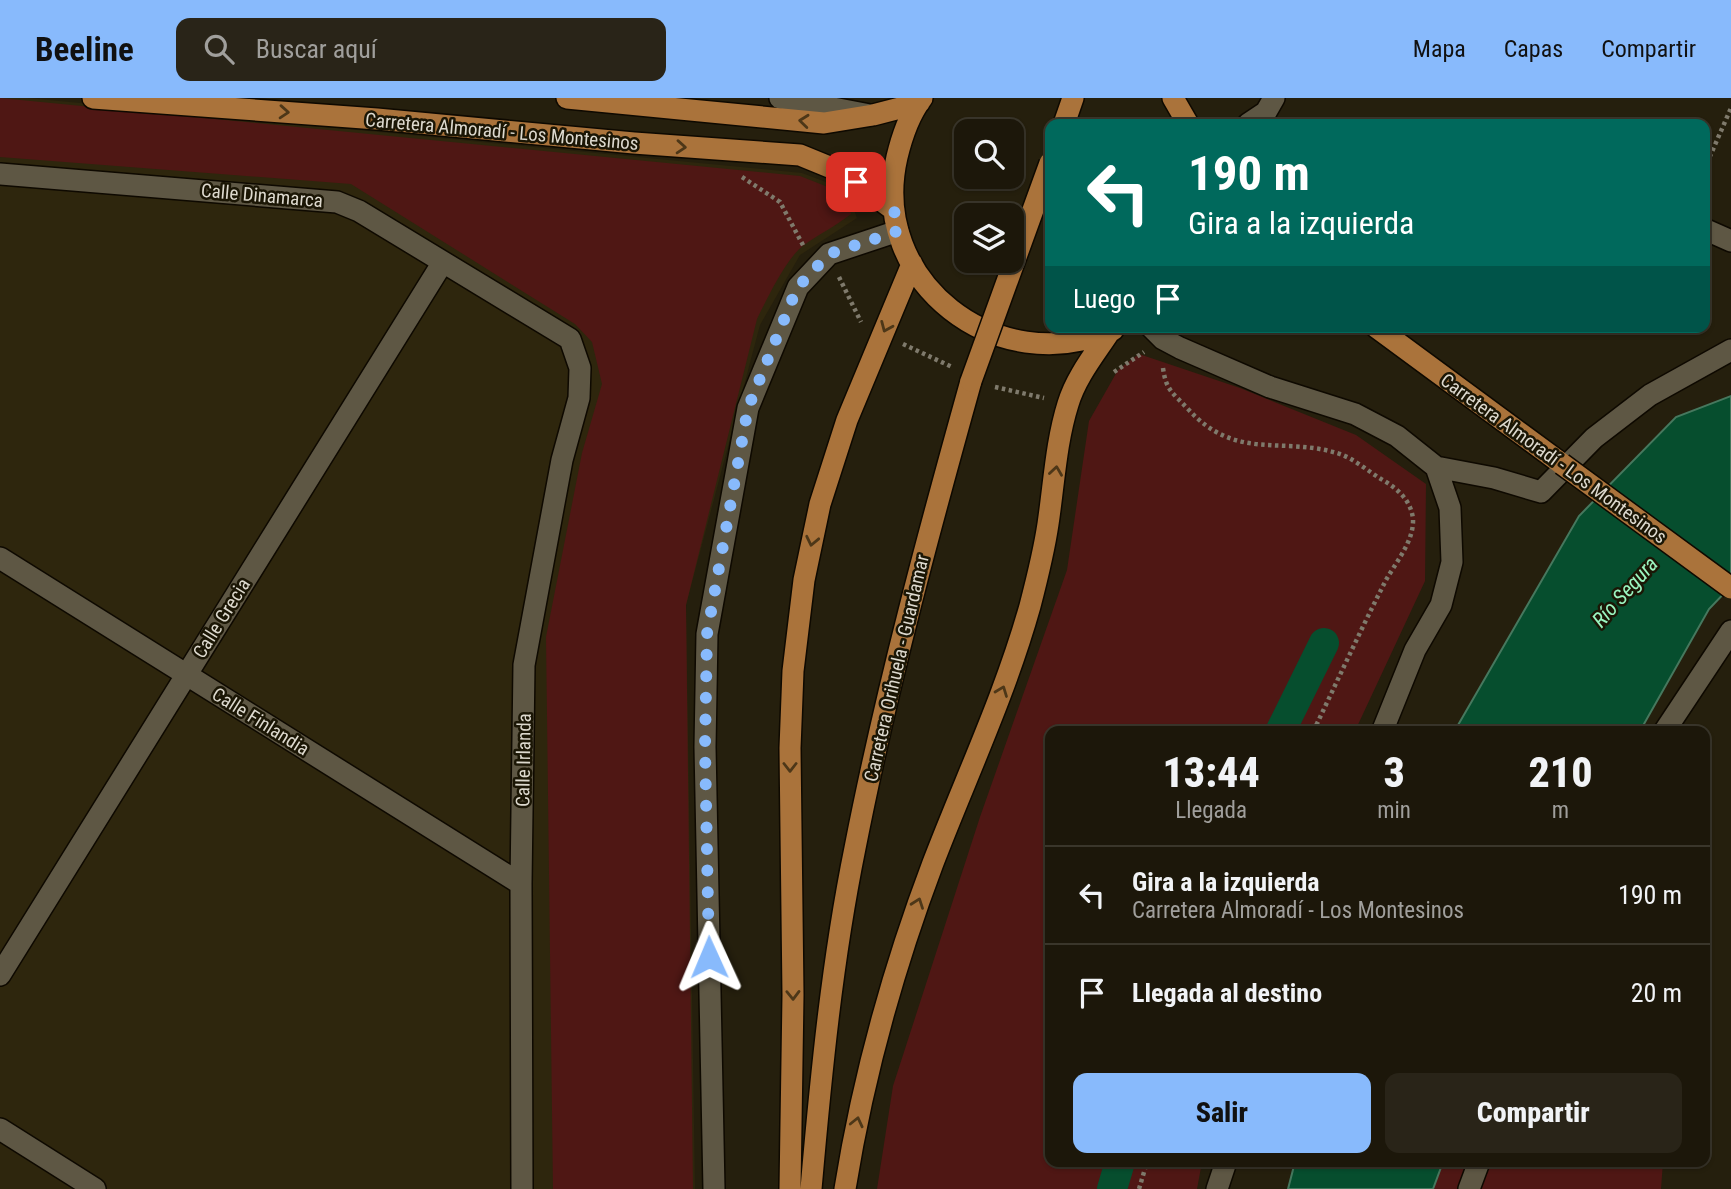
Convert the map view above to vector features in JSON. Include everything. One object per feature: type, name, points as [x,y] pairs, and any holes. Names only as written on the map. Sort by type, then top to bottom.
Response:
[{"type":"main road","name":"Carretera Almoradí - Los Montesinos","points":[[93,98],[800,155],[844,173],[896,220]]},
{"type":"main road","name":"Carretera Almoradí - Los Montesinos","points":[[567,98],[824,123],[873,116],[920,100]]},
{"type":"main road","points":[[1066,119],[1073,98]]},
{"type":"main road","points":[[1173,98],[1187,119]]},
{"type":"main road","points":[[1190,119],[1191,98]]},
{"type":"main road","points":[[920,100],[902,136],[894,173],[896,220],[912,264],[934,295],[964,320],[998,336],[1035,344],[1074,342],[1102,333]]},
{"type":"main road","name":"Carretera Orihuela - Guardamar","points":[[811,1189],[834,971],[854,850],[881,725],[971,377],[1045,177]]},
{"type":"main road","points":[[790,1189],[793,995],[790,748],[793,671],[804,580],[820,504],[847,420],[912,264]]},
{"type":"main road","points":[[845,1189],[853,1138],[878,1031],[903,946],[933,862],[1007,677],[1030,606],[1048,528],[1068,403],[1081,374],[1111,333]]},
{"type":"main road","name":"Carretera Almoradí - Los Montesinos","points":[[1384,333],[1731,588]]},
{"type":"street","points":[[780,98],[873,116]]},
{"type":"street","points":[[1255,119],[1266,111],[1274,98]]},
{"type":"street","name":"Calle Dinamarca","points":[[0,174],[337,202],[359,211],[570,340]]},
{"type":"street","points":[[715,1189],[705,747],[707,634],[748,408],[797,288],[829,254],[896,220]]},
{"type":"street","points":[[1710,232],[1731,241]]},
{"type":"street","name":"Calle Grecia","points":[[0,975],[443,262]]},
{"type":"street","points":[[1157,333],[1180,348],[1270,387],[1355,414],[1397,436],[1436,467],[1494,478],[1541,492],[1594,438],[1650,395],[1731,350]]},
{"type":"street","name":"Calle Irlanda","points":[[522,1189],[521,884],[524,665],[562,460],[579,398],[580,368],[570,340]]},
{"type":"street","points":[[1384,726],[1415,650],[1441,605],[1452,562],[1450,508],[1436,467]]},
{"type":"street","name":"Calle Finlandia","points":[[0,558],[521,884]]},
{"type":"street","points":[[1668,726],[1731,631]]},
{"type":"street","points":[[0,1129],[95,1189]]},
{"type":"street","points":[[1217,1189],[1224,1167]]},
{"type":"street","points":[[1469,1189],[1477,1167]]},
{"type":"path","points":[[1710,156],[1731,108]]},
{"type":"path","points":[[737,174],[780,202],[802,246],[837,271],[860,322],[996,387],[1068,403]]},
{"type":"path","points":[[1108,376],[1157,333]]},
{"type":"path","points":[[1157,333],[1165,384],[1190,411],[1216,433],[1249,445],[1319,449],[1343,455],[1396,488],[1409,503],[1413,520],[1408,542],[1385,581],[1316,726]]},
{"type":"path","points":[[1139,1189],[1146,1167]]},
{"type":"shaded area","points":[[0,98],[28,98],[802,173],[847,190],[857,218],[800,255],[760,325],[686,605],[695,1189],[0,1189]]},
{"type":"shaded area","points":[[0,98],[800,176],[843,193],[851,214],[797,251],[778,279],[757,319],[686,605],[693,1189],[553,1189],[546,637],[582,453],[602,384],[592,342],[575,324],[351,184],[0,157]]},
{"type":"shaded area","points":[[1139,354],[1240,388],[1356,435],[1426,484],[1425,581],[1357,726],[1045,726],[1045,1167],[1201,1167],[1197,1189],[877,1189],[893,1086],[980,817],[1067,570],[1089,421],[1118,370]]},
{"type":"shaded area","points":[[1402,1167],[1663,1167],[1661,1189],[1396,1189]]},
{"type":"water","name":"Río Segura","points":[[1731,396],[1731,586],[1709,609],[1643,726],[1457,726],[1579,516],[1676,417]]},
{"type":"water","points":[[1294,1167],[1441,1167],[1433,1189],[1288,1189]]},
{"type":"waterway","points":[[1283,726],[1324,643]]},
{"type":"waterway","points":[[1112,1189],[1119,1167]]},
{"type":"route","points":[[709,957],[705,747],[707,634],[748,408],[797,288],[829,254],[898,231],[894,210],[856,182]]}]
